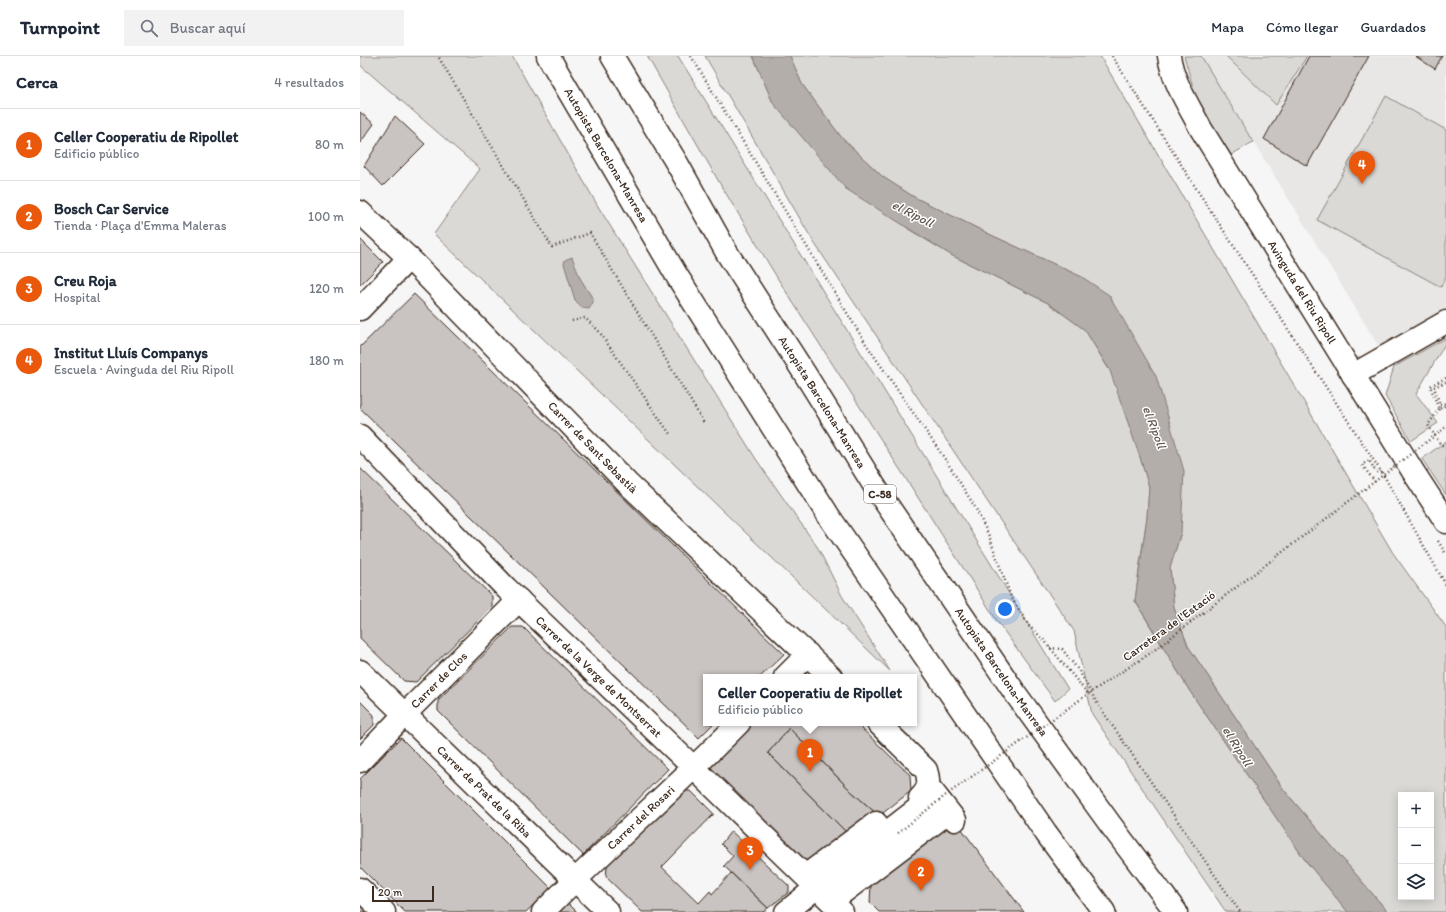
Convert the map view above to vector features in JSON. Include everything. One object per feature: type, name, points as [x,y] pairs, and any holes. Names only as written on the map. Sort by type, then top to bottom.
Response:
[{"type":"main road","name":"Autopista Barcelona-Manresa","points":[[548,56],[677,276],[828,515],[1046,833],[1104,912]]},
{"type":"main road","name":"Autopista Barcelona-Manresa","points":[[612,56],[678,165],[727,253],[806,374],[877,490],[1015,693],[1176,912]]},
{"type":"main road","name":"Avinguda del Riu Ripoll","points":[[1169,56],[1181,90],[1201,129],[1446,522]]},
{"type":"main road","name":"Carrer de Sant Sebastià","points":[[360,212],[409,258],[627,483],[828,674]]},
{"type":"main road","points":[[360,309],[409,258]]},
{"type":"main road","points":[[1353,375],[1446,322]]},
{"type":"main road","name":"Carrer de la Verge de Montserrat","points":[[360,436],[519,600],[693,767],[815,879],[840,904]]},
{"type":"main road","name":"Carrer de Clos","points":[[360,762],[404,715],[519,600]]},
{"type":"main road","points":[[788,674],[808,654]]},
{"type":"main road","name":"Carrer de Prat de la Riba","points":[[360,671],[608,912]]},
{"type":"main road","name":"Carrer del Rosari","points":[[543,912],[575,879],[702,760],[736,726]]},
{"type":"main road","points":[[881,726],[926,770],[928,778],[924,792],[956,820]]},
{"type":"main road","points":[[786,912],[815,879],[894,841]]},
{"type":"main road","points":[[840,904],[894,841]]},
{"type":"main road","points":[[360,889],[384,912]]},
{"type":"path","points":[[691,56],[866,344],[947,462],[975,507],[989,536],[1012,597],[1029,626],[1050,648],[1088,694]]},
{"type":"path","points":[[1112,56],[1201,196],[1381,472],[1446,585]]},
{"type":"path","points":[[439,58],[552,247],[590,233],[704,423]]},
{"type":"path","points":[[572,321],[585,318],[598,330],[670,434]]},
{"type":"path","points":[[1438,409],[1430,386],[1446,378]]},
{"type":"path","points":[[1446,382],[1434,387],[1440,405],[1446,404]]},
{"type":"path","points":[[1446,404],[1438,409],[1428,425],[1441,444],[1446,446]]},
{"type":"path","name":"Carretera de l'Estació","points":[[894,841],[946,795],[1088,694],[1149,654],[1446,427]]},
{"type":"path","points":[[1374,482],[1362,466],[1369,460],[1376,472],[1381,472]]},
{"type":"path","points":[[1050,648],[1062,649],[1079,671],[1097,703],[1240,912]]},
{"type":"shaded area","points":[[360,56],[512,56],[599,208],[756,459],[818,548],[842,596],[890,671],[434,234],[480,169],[360,65]]},
{"type":"shaded area","points":[[647,56],[678,56],[1068,689],[1055,701],[999,624],[778,279],[719,182]]},
{"type":"shaded area","points":[[705,56],[753,56],[773,103],[908,229],[951,255],[1048,303],[1085,330],[1108,368],[1109,366],[1149,487],[1147,517],[1135,601],[1189,690],[1305,860],[1348,912],[1226,912],[1092,714],[1074,631],[813,241]]},
{"type":"shaded area","points":[[790,56],[1100,56],[1393,553],[1446,627],[1446,912],[1388,912],[1284,790],[1188,646],[1174,608],[1170,568],[1181,532],[1082,277],[914,197],[883,177],[842,138],[802,84]]},
{"type":"shaded area","points":[[1184,56],[1201,56],[1253,142],[1231,155],[1198,104]]},
{"type":"shaded area","points":[[1201,56],[1446,56],[1446,312],[1381,350]]},
{"type":"shaded area","points":[[1226,56],[1307,56],[1276,105]]},
{"type":"shaded area","points":[[1386,96],[1446,130],[1446,276],[1441,287],[1317,220]]},
{"type":"shaded area","points":[[1446,338],[1446,342],[1416,394],[1438,423],[1411,441],[1385,396],[1394,367]]},
{"type":"shaded area","points":[[1446,441],[1446,495],[1422,459]]},
{"type":"water","name":"el Ripoll","points":[[753,56],[790,56],[802,84],[842,138],[883,177],[914,197],[1082,277],[1109,295],[1156,376],[1184,471],[1181,532],[1170,568],[1174,608],[1188,646],[1284,790],[1388,912],[1348,912],[1305,860],[1189,690],[1135,600],[1147,517],[1149,487],[1109,368],[1085,330],[1048,303],[951,255],[846,189],[773,103]]},
{"type":"water","points":[[572,257],[580,278],[593,299],[593,303],[589,309],[582,308],[575,300],[564,264],[565,260]]},
{"type":"building","points":[[1309,56],[1369,56],[1307,166],[1264,139]]},
{"type":"building","points":[[1415,56],[1442,56],[1435,69]]},
{"type":"building","points":[[360,112],[374,124],[360,143]]},
{"type":"building","points":[[395,116],[425,144],[383,186],[364,166]]},
{"type":"building","points":[[360,239],[383,262],[360,285]]},
{"type":"building","points":[[414,294],[784,654],[763,674],[703,674],[703,726],[711,726],[699,738],[360,408],[360,347]]},
{"type":"building","points":[[360,468],[492,596],[492,607],[416,682],[404,681],[360,638]]},
{"type":"building","points":[[512,627],[523,627],[668,769],[583,855],[438,711],[438,700]]},
{"type":"building","points":[[800,669],[805,674],[796,674]]},
{"type":"building","points":[[360,701],[374,715],[374,725],[360,739]]},
{"type":"building","points":[[744,726],[859,726],[910,775],[911,791],[879,816],[852,792],[789,728],[768,753],[851,837],[812,867],[706,764]]},
{"type":"building","points":[[789,728],[852,792],[879,816],[851,837],[768,753]]},
{"type":"building","points":[[401,738],[551,888],[526,912],[405,912],[360,867],[360,779]]},
{"type":"building","points":[[680,791],[691,791],[714,814],[662,867],[699,903],[710,891],[712,894],[731,873],[768,908],[763,912],[642,912],[606,877],[606,865]]},
{"type":"building","points":[[955,820],[1024,912],[879,912],[870,903],[871,883]]},
{"type":"building","points":[[731,831],[789,886],[789,892],[768,908],[724,866],[733,856],[721,844]]},
{"type":"building","points":[[565,900],[577,912],[553,912]]},
{"type":"building","points":[[360,901],[371,912],[360,912]]},
{"type":"place","name":"Institut Lluís Companys","points":[[1362,184]]},
{"type":"place","name":"Celler Cooperatiu de Ripollet","points":[[810,772]]},
{"type":"place","name":"Creu Roja","points":[[750,870]]},
{"type":"place","name":"Bosch Car Service","points":[[921,891]]}]
